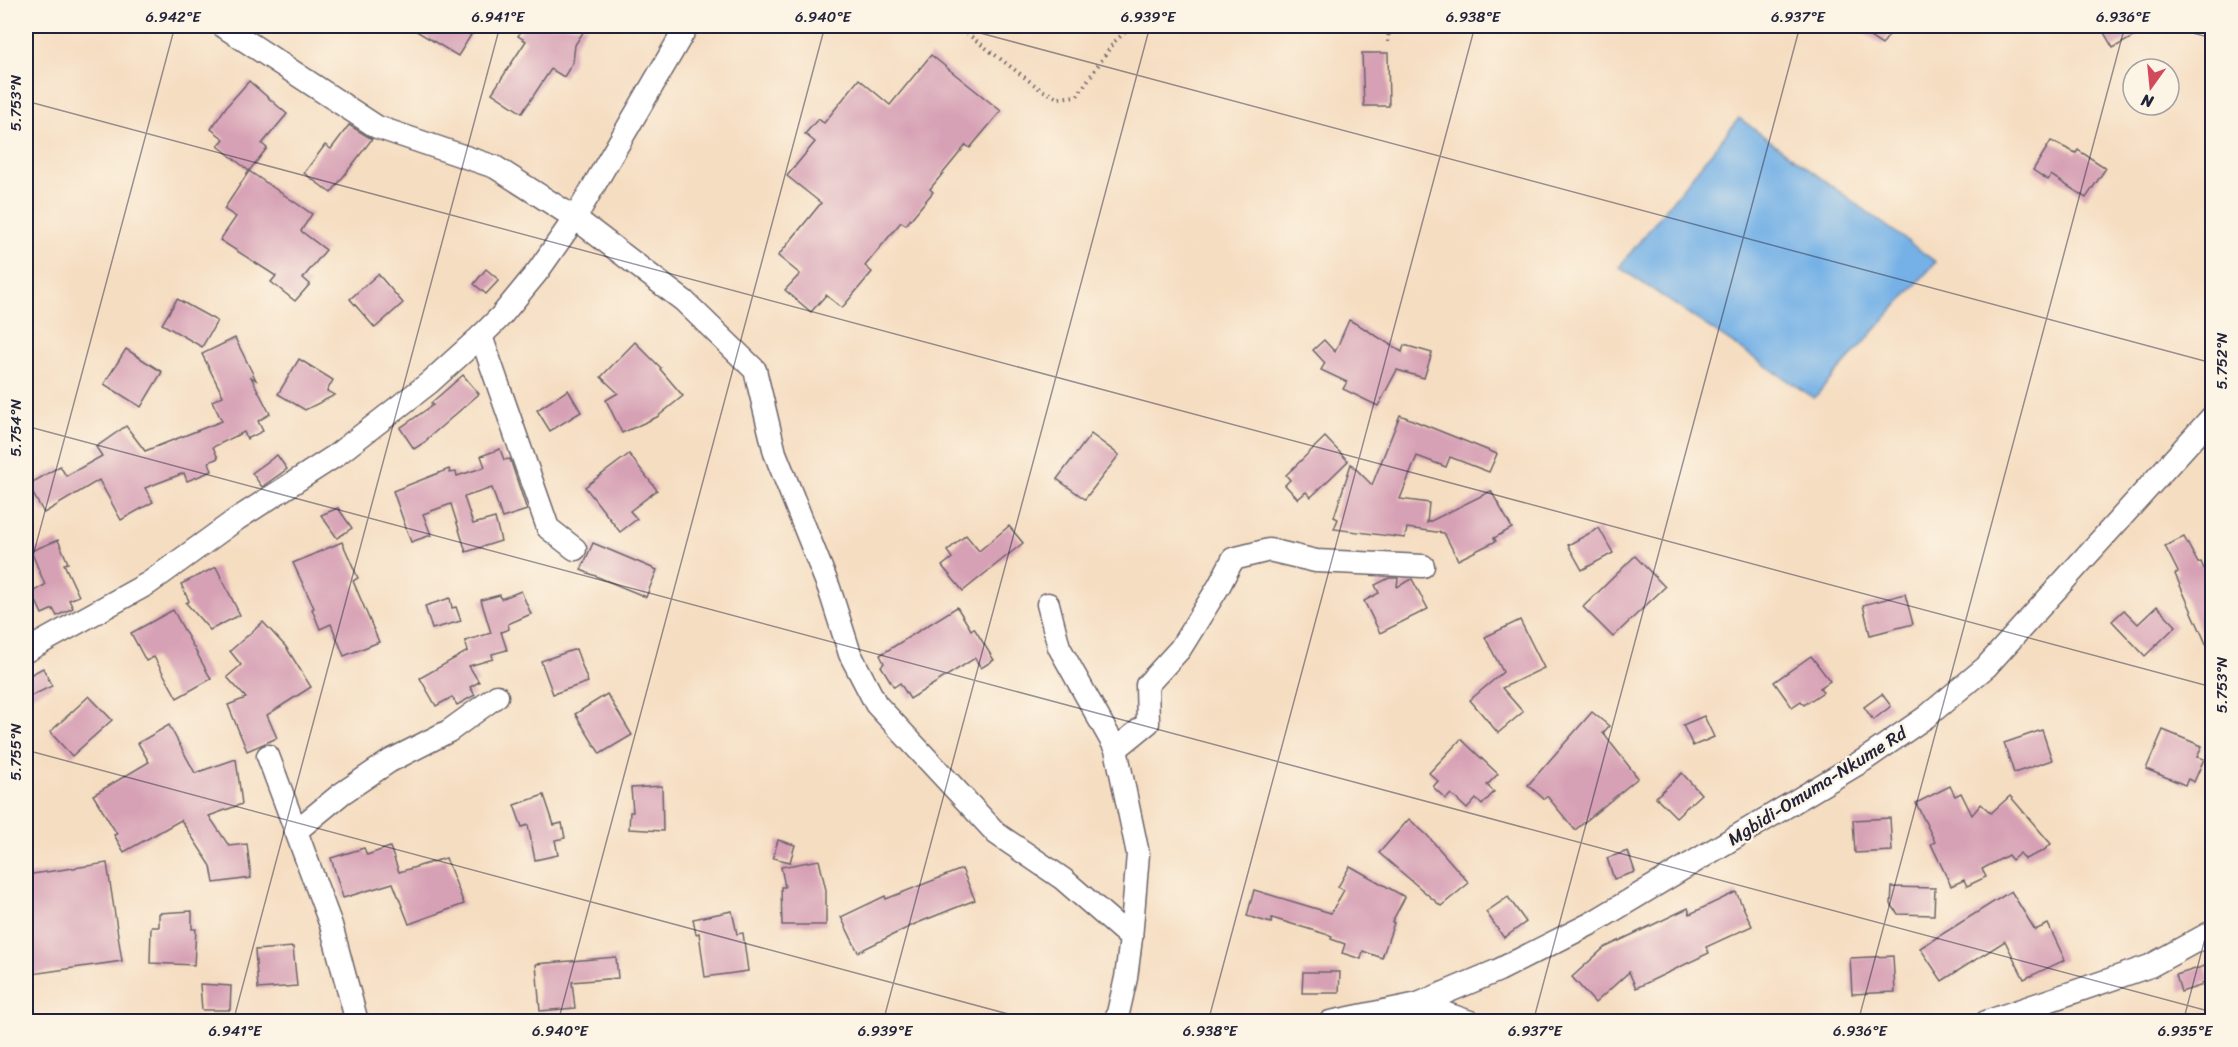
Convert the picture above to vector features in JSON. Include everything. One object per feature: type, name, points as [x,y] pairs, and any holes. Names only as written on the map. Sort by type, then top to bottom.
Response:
[{"type":"street","points":[[224,26],[377,127],[495,167],[574,218],[684,301],[754,370],[775,453],[829,588],[850,654],[876,704],[997,834],[1063,879],[1131,938]]},
{"type":"street","points":[[26,651],[149,583],[237,519],[335,456],[429,383],[481,336],[501,316],[538,271],[574,218],[687,26]]},
{"type":"street","points":[[481,336],[548,528],[575,549]]},
{"type":"street","name":"Mgbidi-Omuma-Nkume Rd","points":[[1330,1022],[1419,1013],[1592,923],[1864,760],[1926,717],[1986,667],[2212,417]]},
{"type":"street","points":[[1116,749],[1148,723],[1147,685],[1180,649],[1233,559],[1269,549],[1316,561],[1423,566]]},
{"type":"street","points":[[1048,604],[1059,647],[1116,749],[1138,854],[1126,978],[1116,1022]]},
{"type":"street","points":[[296,831],[341,794],[381,768],[449,731],[497,696]]},
{"type":"street","points":[[268,756],[330,925],[357,1022]]},
{"type":"street","points":[[1986,1022],[2150,966],[2212,932]]},
{"type":"street","points":[[1419,1013],[1470,1022]]},
{"type":"path","points":[[957,26],[1040,89],[1058,98],[1077,96],[1114,42],[1132,26]]},
{"type":"path","points":[[1388,42],[1389,26]]},
{"type":"water","points":[[1739,118],[1936,262],[1814,398],[1619,267]]},
{"type":"building","points":[[408,26],[455,26],[471,35],[458,56]]},
{"type":"building","points":[[524,26],[587,26],[575,45],[573,62],[564,77],[551,69],[522,113],[492,93],[526,41],[518,36]]},
{"type":"building","points":[[1853,26],[1895,26],[1882,45]]},
{"type":"building","points":[[2100,26],[2153,26],[2113,48]]},
{"type":"building","points":[[1362,53],[1388,53],[1389,106],[1364,106]]},
{"type":"building","points":[[931,55],[1001,111],[970,148],[966,145],[930,189],[933,192],[906,225],[901,222],[865,266],[872,272],[842,308],[826,295],[811,312],[785,290],[800,274],[778,256],[821,203],[787,176],[815,142],[805,134],[818,119],[824,123],[859,79],[890,105]]},
{"type":"building","points":[[249,81],[287,114],[262,144],[267,148],[249,171],[218,146],[224,139],[211,129],[226,107]]},
{"type":"building","points":[[349,125],[372,139],[331,193],[304,173],[325,145],[331,149]]},
{"type":"building","points":[[2051,141],[2076,153],[2078,150],[2106,168],[2086,198],[2051,175],[2048,180],[2033,170]]},
{"type":"building","points":[[249,171],[312,214],[301,231],[326,250],[303,278],[310,284],[295,301],[271,282],[276,276],[220,240],[236,217],[224,209]]},
{"type":"building","points":[[486,269],[499,280],[486,294],[474,284]]},
{"type":"building","points":[[378,274],[403,303],[375,328],[350,299]]},
{"type":"building","points":[[177,299],[217,321],[202,347],[162,324]]},
{"type":"building","points":[[1349,320],[1402,352],[1404,345],[1432,353],[1424,378],[1397,370],[1378,406],[1343,389],[1347,382],[1321,370],[1325,363],[1313,350],[1324,340],[1335,352]]},
{"type":"building","points":[[235,338],[270,414],[258,421],[263,431],[247,439],[244,432],[213,447],[218,458],[209,462],[212,471],[187,481],[184,473],[145,488],[153,502],[121,520],[99,480],[44,513],[28,485],[60,466],[66,476],[102,456],[96,447],[126,426],[145,451],[222,421],[212,401],[223,396],[202,354]]},
{"type":"building","points":[[635,342],[661,368],[683,396],[657,417],[622,433],[606,400],[618,393],[601,377]]},
{"type":"building","points":[[126,349],[162,372],[141,407],[104,384]]},
{"type":"building","points":[[299,359],[333,380],[327,391],[335,395],[305,410],[278,394]]},
{"type":"building","points":[[463,375],[479,394],[428,440],[414,449],[400,428],[433,405],[431,403]]},
{"type":"building","points":[[568,390],[581,412],[550,431],[537,410]]},
{"type":"building","points":[[1400,415],[1497,454],[1489,472],[1450,457],[1446,467],[1417,456],[1400,499],[1429,503],[1427,523],[1491,491],[1512,528],[1494,538],[1496,541],[1458,560],[1444,533],[1407,528],[1405,538],[1334,529],[1338,519],[1334,517],[1351,464],[1372,485]]},
{"type":"building","points":[[1091,434],[1119,455],[1085,499],[1057,479]]},
{"type":"building","points":[[1325,437],[1348,461],[1311,497],[1306,492],[1298,499],[1285,485],[1290,480],[1286,475]]},
{"type":"building","points":[[500,449],[504,460],[510,459],[527,510],[502,518],[492,488],[464,497],[473,524],[495,518],[501,541],[466,552],[451,504],[423,514],[431,535],[411,542],[393,491],[449,469],[450,473],[456,472],[457,476],[485,467],[481,456]]},
{"type":"building","points":[[629,454],[657,490],[630,511],[637,519],[620,532],[585,487]]},
{"type":"building","points":[[277,455],[287,469],[262,487],[252,473]]},
{"type":"building","points":[[338,508],[352,528],[337,538],[321,515]]},
{"type":"building","points":[[1009,526],[1023,543],[963,591],[942,566],[952,558],[947,551],[966,535],[979,551]]},
{"type":"building","points":[[1599,528],[1613,553],[1582,570],[1568,545]]},
{"type":"building","points":[[2184,537],[2198,563],[2201,562],[2212,588],[2212,657],[2175,574],[2178,572],[2165,546]]},
{"type":"building","points":[[58,540],[68,563],[64,564],[79,596],[69,600],[73,608],[57,616],[53,609],[42,614],[32,592],[45,585],[31,551]]},
{"type":"building","points":[[342,542],[358,578],[353,581],[379,642],[344,656],[331,624],[320,629],[312,609],[314,608],[293,563]]},
{"type":"building","points":[[593,543],[657,570],[646,597],[581,570]]},
{"type":"building","points":[[1635,556],[1665,587],[1613,637],[1583,607]]},
{"type":"building","points":[[216,567],[240,615],[210,630],[186,603],[189,601],[181,584]]},
{"type":"building","points":[[1389,578],[1398,578],[1397,587],[1412,579],[1428,609],[1380,633],[1364,601],[1379,593],[1375,585]]},
{"type":"building","points":[[521,591],[531,614],[508,624],[509,629],[501,632],[507,650],[492,654],[493,659],[469,666],[479,682],[470,687],[475,695],[457,705],[452,697],[436,706],[420,678],[468,651],[465,641],[491,633],[481,600],[500,595],[501,599]]},
{"type":"building","points":[[1905,594],[1913,624],[1870,635],[1863,605]]},
{"type":"building","points":[[450,598],[452,608],[456,607],[461,621],[432,629],[425,606]]},
{"type":"building","points":[[2157,606],[2176,626],[2145,656],[2112,621],[2124,610],[2138,624]]},
{"type":"building","points":[[957,607],[971,630],[974,628],[994,660],[981,668],[975,658],[910,699],[900,683],[894,687],[881,666],[884,663],[880,655]]},
{"type":"building","points":[[173,610],[211,679],[177,698],[154,657],[146,661],[131,633]]},
{"type":"building","points":[[1520,620],[1544,668],[1502,688],[1523,712],[1498,733],[1470,700],[1503,672],[1485,637]]},
{"type":"building","points":[[263,622],[286,647],[311,687],[267,715],[277,738],[247,751],[228,705],[246,698],[227,677],[241,665],[230,651]]},
{"type":"building","points":[[576,649],[588,682],[553,694],[541,661]]},
{"type":"building","points":[[1811,656],[1830,681],[1820,688],[1823,692],[1804,705],[1801,701],[1792,707],[1774,682]]},
{"type":"building","points":[[43,668],[52,686],[31,696],[26,677]]},
{"type":"building","points":[[607,694],[632,735],[600,754],[575,714]]},
{"type":"building","points":[[1882,694],[1891,706],[1873,720],[1864,707]]},
{"type":"building","points":[[89,696],[112,720],[72,756],[50,732]]},
{"type":"building","points":[[1592,712],[1609,726],[1603,733],[1638,778],[1575,830],[1547,796],[1544,799],[1528,785]]},
{"type":"building","points":[[1704,716],[1714,737],[1693,746],[1683,725]]},
{"type":"building","points":[[169,725],[195,773],[236,759],[242,804],[209,816],[229,846],[247,844],[251,878],[214,883],[211,866],[181,820],[124,852],[114,835],[117,834],[93,795],[149,762],[138,743]]},
{"type":"building","points":[[2042,730],[2052,760],[2014,773],[2004,743]]},
{"type":"building","points":[[2163,730],[2202,746],[2197,757],[2204,759],[2194,782],[2188,779],[2185,785],[2146,769]]},
{"type":"building","points":[[1461,739],[1498,774],[1487,785],[1494,792],[1482,805],[1476,799],[1467,809],[1451,794],[1446,799],[1433,787],[1438,781],[1429,773]]},
{"type":"building","points":[[1682,773],[1701,794],[1676,817],[1656,797]]},
{"type":"building","points":[[662,786],[663,831],[629,829],[630,812],[633,812],[631,788]]},
{"type":"building","points":[[1950,786],[1955,796],[1961,793],[1972,815],[1981,804],[1991,813],[2010,796],[2051,844],[2043,851],[2025,859],[2020,853],[2012,860],[2008,855],[1982,869],[1986,877],[1967,886],[1964,880],[1951,886],[1931,844],[1935,842],[1916,803]]},
{"type":"building","points":[[544,795],[554,825],[562,823],[565,838],[555,840],[558,855],[535,860],[528,825],[522,827],[514,805]]},
{"type":"building","points":[[1890,818],[1892,851],[1855,853],[1853,820]]},
{"type":"building","points":[[1409,819],[1427,835],[1469,883],[1441,906],[1379,853]]},
{"type":"building","points":[[778,840],[795,845],[790,862],[773,858]]},
{"type":"building","points":[[390,847],[399,872],[446,858],[464,904],[409,924],[393,883],[343,898],[331,858],[364,848],[367,855]]},
{"type":"building","points":[[1628,851],[1635,872],[1614,879],[1607,858]]},
{"type":"building","points":[[819,860],[826,890],[826,925],[782,925],[781,887],[785,887],[781,867]]},
{"type":"building","points":[[107,863],[122,961],[32,974],[26,932],[26,875]]},
{"type":"building","points":[[1350,866],[1405,897],[1392,922],[1394,923],[1382,958],[1363,951],[1361,959],[1342,953],[1345,944],[1331,939],[1332,936],[1272,918],[1271,923],[1247,916],[1254,890],[1331,913],[1344,890],[1338,887]]},
{"type":"building","points":[[962,869],[975,900],[915,924],[858,952],[841,917],[885,896],[886,899]]},
{"type":"building","points":[[1892,887],[1935,888],[1934,915],[1898,914],[1891,904]]},
{"type":"building","points":[[2011,891],[2035,930],[2048,924],[2065,960],[2024,979],[2005,941],[1942,981],[1920,948]]},
{"type":"building","points":[[1736,892],[1752,926],[1706,947],[1709,953],[1636,988],[1629,972],[1595,1003],[1572,977],[1604,948],[1688,908],[1690,914]]},
{"type":"building","points":[[1508,897],[1526,922],[1504,938],[1486,912]]},
{"type":"building","points":[[192,911],[192,929],[196,929],[194,965],[150,963],[151,927],[159,927],[159,913]]},
{"type":"building","points":[[732,911],[737,934],[743,933],[748,971],[705,977],[699,933],[696,934],[693,919]]},
{"type":"building","points":[[293,947],[297,986],[258,989],[255,950]]},
{"type":"building","points":[[1893,956],[1895,992],[1852,994],[1850,958]]},
{"type":"building","points":[[616,957],[618,978],[572,982],[575,1008],[540,1011],[536,964]]},
{"type":"building","points":[[2205,966],[2210,981],[2181,992],[2176,975]]},
{"type":"building","points":[[1303,972],[1340,972],[1339,993],[1302,993]]},
{"type":"building","points":[[200,984],[231,986],[230,1010],[202,1010]]}]
